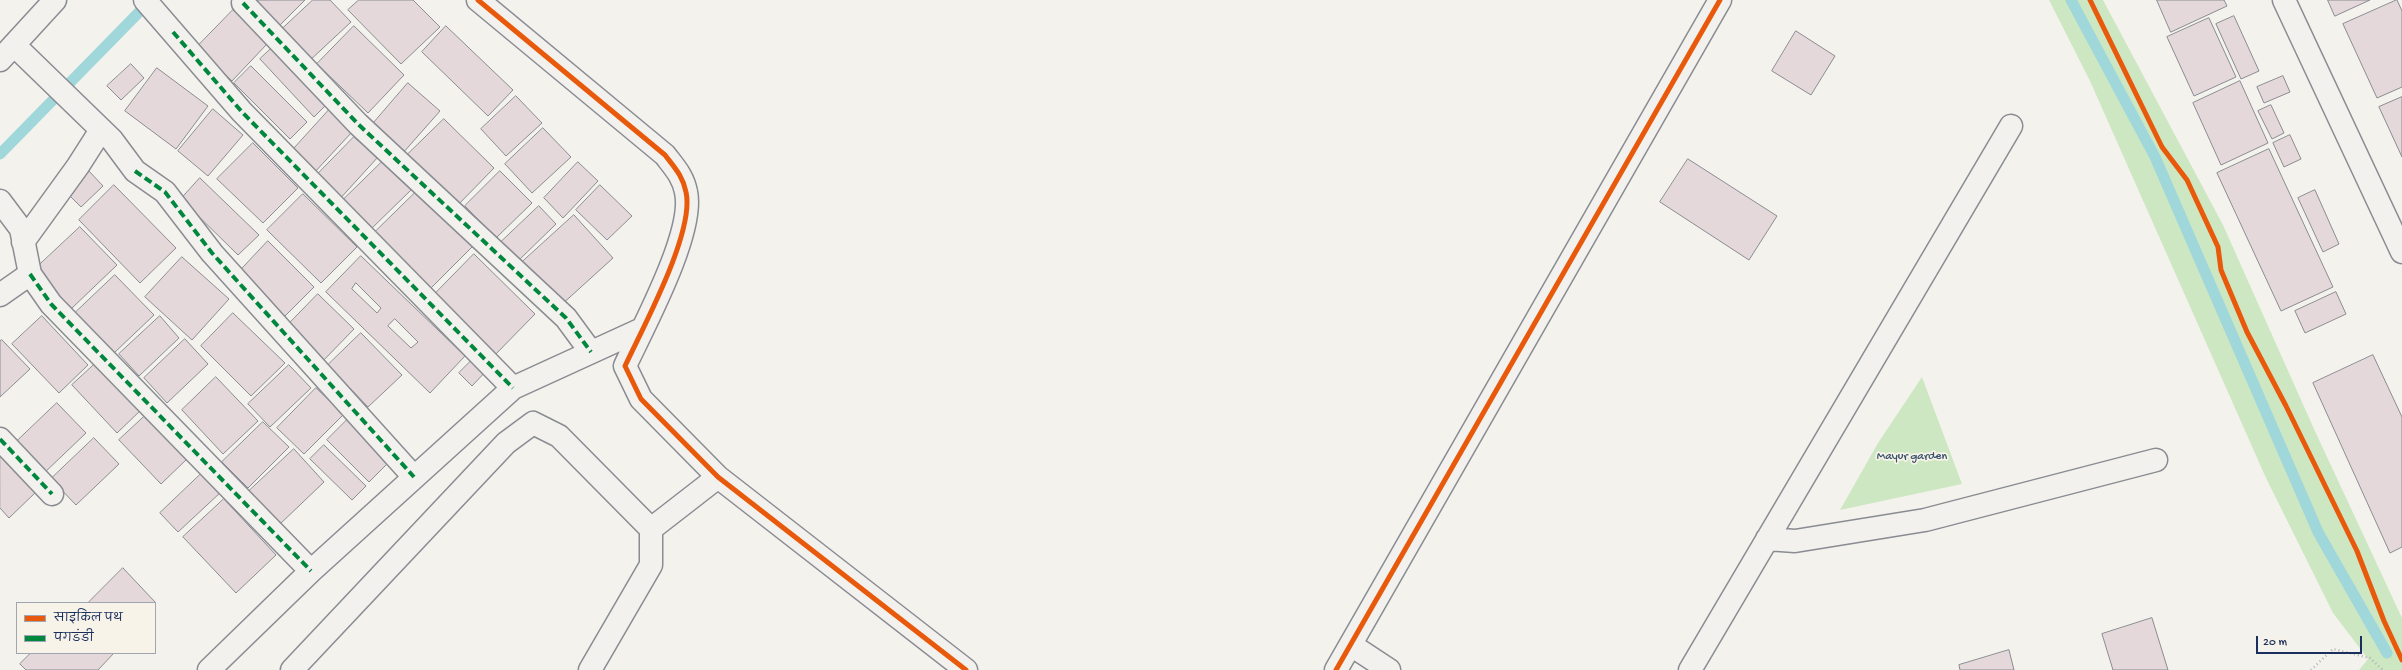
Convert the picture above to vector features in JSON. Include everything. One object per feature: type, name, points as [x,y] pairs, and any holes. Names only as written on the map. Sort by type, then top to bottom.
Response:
[{"type":"street","points":[[55,0],[7,52],[49,80],[101,130],[135,171],[165,192],[212,253],[414,477]]},
{"type":"street","points":[[146,0],[242,112],[513,388]]},
{"type":"street","points":[[478,0],[664,156],[681,176],[687,193],[686,217],[673,260],[625,366],[641,399],[718,477],[966,670]]},
{"type":"street","points":[[1336,670],[1720,0]]},
{"type":"street","points":[[2284,0],[2402,252]]},
{"type":"street","points":[[243,3],[358,124],[566,318],[591,352]]},
{"type":"street","points":[[1690,670],[2011,126]]},
{"type":"street","points":[[23,242],[78,166],[101,130]]},
{"type":"street","points":[[6,208],[21,229],[30,274],[51,304],[312,570]]},
{"type":"street","points":[[0,295],[30,274]]},
{"type":"street","points":[[208,670],[312,570],[513,388],[642,329]]},
{"type":"street","points":[[292,670],[506,443],[533,423],[559,436],[651,529],[650,565],[590,670]]},
{"type":"street","points":[[0,438],[52,494]]},
{"type":"street","points":[[1766,539],[1795,541],[1924,520],[2156,460]]},
{"type":"street","points":[[651,529],[718,477]]},
{"type":"street","points":[[1351,645],[1389,670]]},
{"type":"path","points":[[2311,670],[2333,649],[2370,658],[2383,670]]},
{"type":"green space","points":[[2049,0],[2103,0],[2223,225],[2314,429],[2402,618],[2402,670],[2359,670],[2368,659],[2333,613],[2266,478],[2090,81]]},
{"type":"green space","name":"Mayur garden","points":[[1922,377],[1962,484],[1840,510],[1878,443]]},
{"type":"building","points":[[254,0],[305,0],[280,25]]},
{"type":"building","points":[[313,0],[330,0],[351,22],[307,63],[279,32]]},
{"type":"building","points":[[359,0],[413,0],[440,27],[401,64],[348,10]]},
{"type":"building","points":[[2157,0],[2224,0],[2227,6],[2171,32]]},
{"type":"building","points":[[2328,0],[2370,0],[2335,16]]},
{"type":"building","points":[[2397,0],[2402,11],[2402,87],[2377,98],[2343,24]]},
{"type":"building","points":[[233,10],[267,44],[232,81],[197,47]]},
{"type":"building","points":[[2234,16],[2259,71],[2241,79],[2216,24]]},
{"type":"building","points":[[2209,18],[2236,77],[2194,96],[2167,37]]},
{"type":"building","points":[[354,26],[404,75],[368,113],[317,64]]},
{"type":"building","points":[[446,26],[513,90],[488,116],[422,52]]},
{"type":"building","points":[[1796,31],[1835,56],[1811,95],[1772,71]]},
{"type":"building","points":[[273,47],[327,104],[314,117],[260,59]]},
{"type":"building","points":[[131,64],[144,78],[121,100],[107,86]]},
{"type":"building","points":[[251,66],[307,122],[290,139],[234,83]]},
{"type":"building","points":[[157,68],[208,106],[176,149],[125,111]]},
{"type":"building","points":[[2283,76],[2290,92],[2264,103],[2257,87]]},
{"type":"building","points":[[2240,81],[2268,143],[2221,165],[2193,103]]},
{"type":"building","points":[[408,83],[440,111],[402,154],[371,126]]},
{"type":"building","points":[[516,96],[542,123],[506,156],[481,129]]},
{"type":"building","points":[[2402,97],[2402,157],[2379,107]]},
{"type":"building","points":[[2271,105],[2284,133],[2272,139],[2258,111]]},
{"type":"building","points":[[213,109],[243,135],[208,176],[178,151]]},
{"type":"building","points":[[329,110],[352,132],[313,174],[290,153]]},
{"type":"building","points":[[444,119],[494,168],[454,209],[403,159]]},
{"type":"building","points":[[543,128],[571,157],[532,193],[505,164]]},
{"type":"building","points":[[2290,135],[2301,159],[2284,167],[2273,143]]},
{"type":"building","points":[[354,137],[378,157],[337,202],[313,179]]},
{"type":"building","points":[[253,143],[298,188],[263,223],[217,179]]},
{"type":"building","points":[[2269,149],[2333,287],[2281,311],[2217,173]]},
{"type":"building","points":[[1688,159],[1777,216],[1749,260],[1660,202]]},
{"type":"building","points":[[382,162],[411,190],[368,232],[340,203]]},
{"type":"building","points":[[578,162],[598,181],[563,218],[544,198]]},
{"type":"building","points":[[88,170],[103,186],[81,207],[65,191]]},
{"type":"building","points":[[500,171],[532,203],[496,238],[465,206]]},
{"type":"building","points":[[200,178],[259,235],[238,255],[181,199]]},
{"type":"building","points":[[114,185],[176,248],[140,283],[79,220]]},
{"type":"building","points":[[600,185],[632,216],[607,240],[576,210]]},
{"type":"building","points":[[2315,190],[2339,244],[2323,252],[2298,198]]},
{"type":"building","points":[[417,191],[472,247],[426,293],[371,236]]},
{"type":"building","points":[[303,194],[357,247],[321,283],[267,230]]},
{"type":"building","points":[[539,206],[556,224],[518,261],[500,243]]},
{"type":"building","points":[[574,215],[613,258],[559,307],[520,264]]},
{"type":"building","points":[[80,227],[117,265],[71,309],[34,270]]},
{"type":"building","points":[[268,241],[314,287],[282,319],[238,273]]},
{"type":"building","points":[[474,254],[535,314],[492,358],[431,298]]},
{"type":"building","points":[[361,256],[465,356],[430,393],[326,292]],"holes":[[[356,283],[381,308],[377,313],[352,289]],[[395,319],[418,342],[411,348],[388,326]]]},
{"type":"building","points":[[182,257],[229,299],[192,340],[145,297]]},
{"type":"building","points":[[115,275],[154,315],[114,353],[75,313]]},
{"type":"building","points":[[2336,292],[2346,314],[2305,333],[2295,311]]},
{"type":"building","points":[[318,294],[354,329],[320,364],[284,329]]},
{"type":"building","points":[[233,313],[285,363],[251,396],[201,346]]},
{"type":"building","points":[[42,316],[88,365],[59,393],[12,344]]},
{"type":"building","points":[[160,316],[179,338],[139,376],[119,354]]},
{"type":"building","points":[[361,333],[402,375],[368,407],[328,365]]},
{"type":"building","points":[[185,339],[208,364],[167,403],[144,378]]},
{"type":"building","points":[[2,340],[30,369],[0,397],[0,341]]},
{"type":"building","points":[[2373,355],[2402,417],[2402,547],[2390,553],[2313,383]]},
{"type":"building","points":[[475,357],[488,369],[472,386],[459,373]]},
{"type":"building","points":[[97,362],[142,409],[117,433],[72,385]]},
{"type":"building","points":[[289,365],[311,388],[270,427],[248,404]]},
{"type":"building","points":[[216,377],[258,421],[223,454],[182,410]]},
{"type":"building","points":[[316,388],[344,414],[304,454],[277,428]]},
{"type":"building","points":[[57,403],[86,433],[42,475],[13,445]]},
{"type":"building","points":[[147,414],[188,458],[161,484],[119,440]]},
{"type":"building","points":[[348,419],[390,461],[369,482],[327,440]]},
{"type":"building","points":[[263,422],[289,447],[248,488],[222,462]]},
{"type":"building","points":[[94,438],[119,464],[76,505],[51,479]]},
{"type":"building","points":[[324,445],[366,486],[352,500],[310,459]]},
{"type":"building","points":[[294,449],[324,482],[279,525],[248,492]]},
{"type":"building","points":[[0,455],[37,491],[9,518],[0,508]]},
{"type":"building","points":[[202,473],[221,492],[178,532],[160,513]]},
{"type":"building","points":[[224,499],[276,555],[236,593],[183,537]]},
{"type":"building","points":[[123,568],[155,602],[89,602]]},
{"type":"building","points":[[2152,618],[2168,670],[2113,670],[2102,634]]},
{"type":"building","points":[[2009,650],[2014,670],[1960,670],[1959,665]]},
{"type":"building","points":[[30,654],[113,654],[98,670],[26,670],[20,664]]},
{"type":"waterway","points":[[0,154],[151,0]]},
{"type":"waterway","points":[[2071,0],[2155,157],[2318,532],[2387,653]]},
{"type":"marked path","points":[[243,3],[358,124],[566,318],[591,352]]},
{"type":"marked path","points":[[173,32],[242,112],[513,388]]},
{"type":"marked path","points":[[135,171],[165,192],[212,253],[414,477]]},
{"type":"marked path","points":[[30,274],[51,304],[311,571]]},
{"type":"marked path","points":[[0,439],[52,494]]},
{"type":"cycle path","points":[[478,0],[665,155],[683,181],[686,192],[687,209],[683,231],[666,279],[625,366],[641,399],[718,477],[966,670]]},
{"type":"cycle path","points":[[1336,670],[1720,0]]},
{"type":"cycle path","points":[[2090,0],[2162,147],[2187,180],[2218,247],[2221,270],[2247,332],[2286,406],[2357,551],[2384,621],[2402,660]]}]
